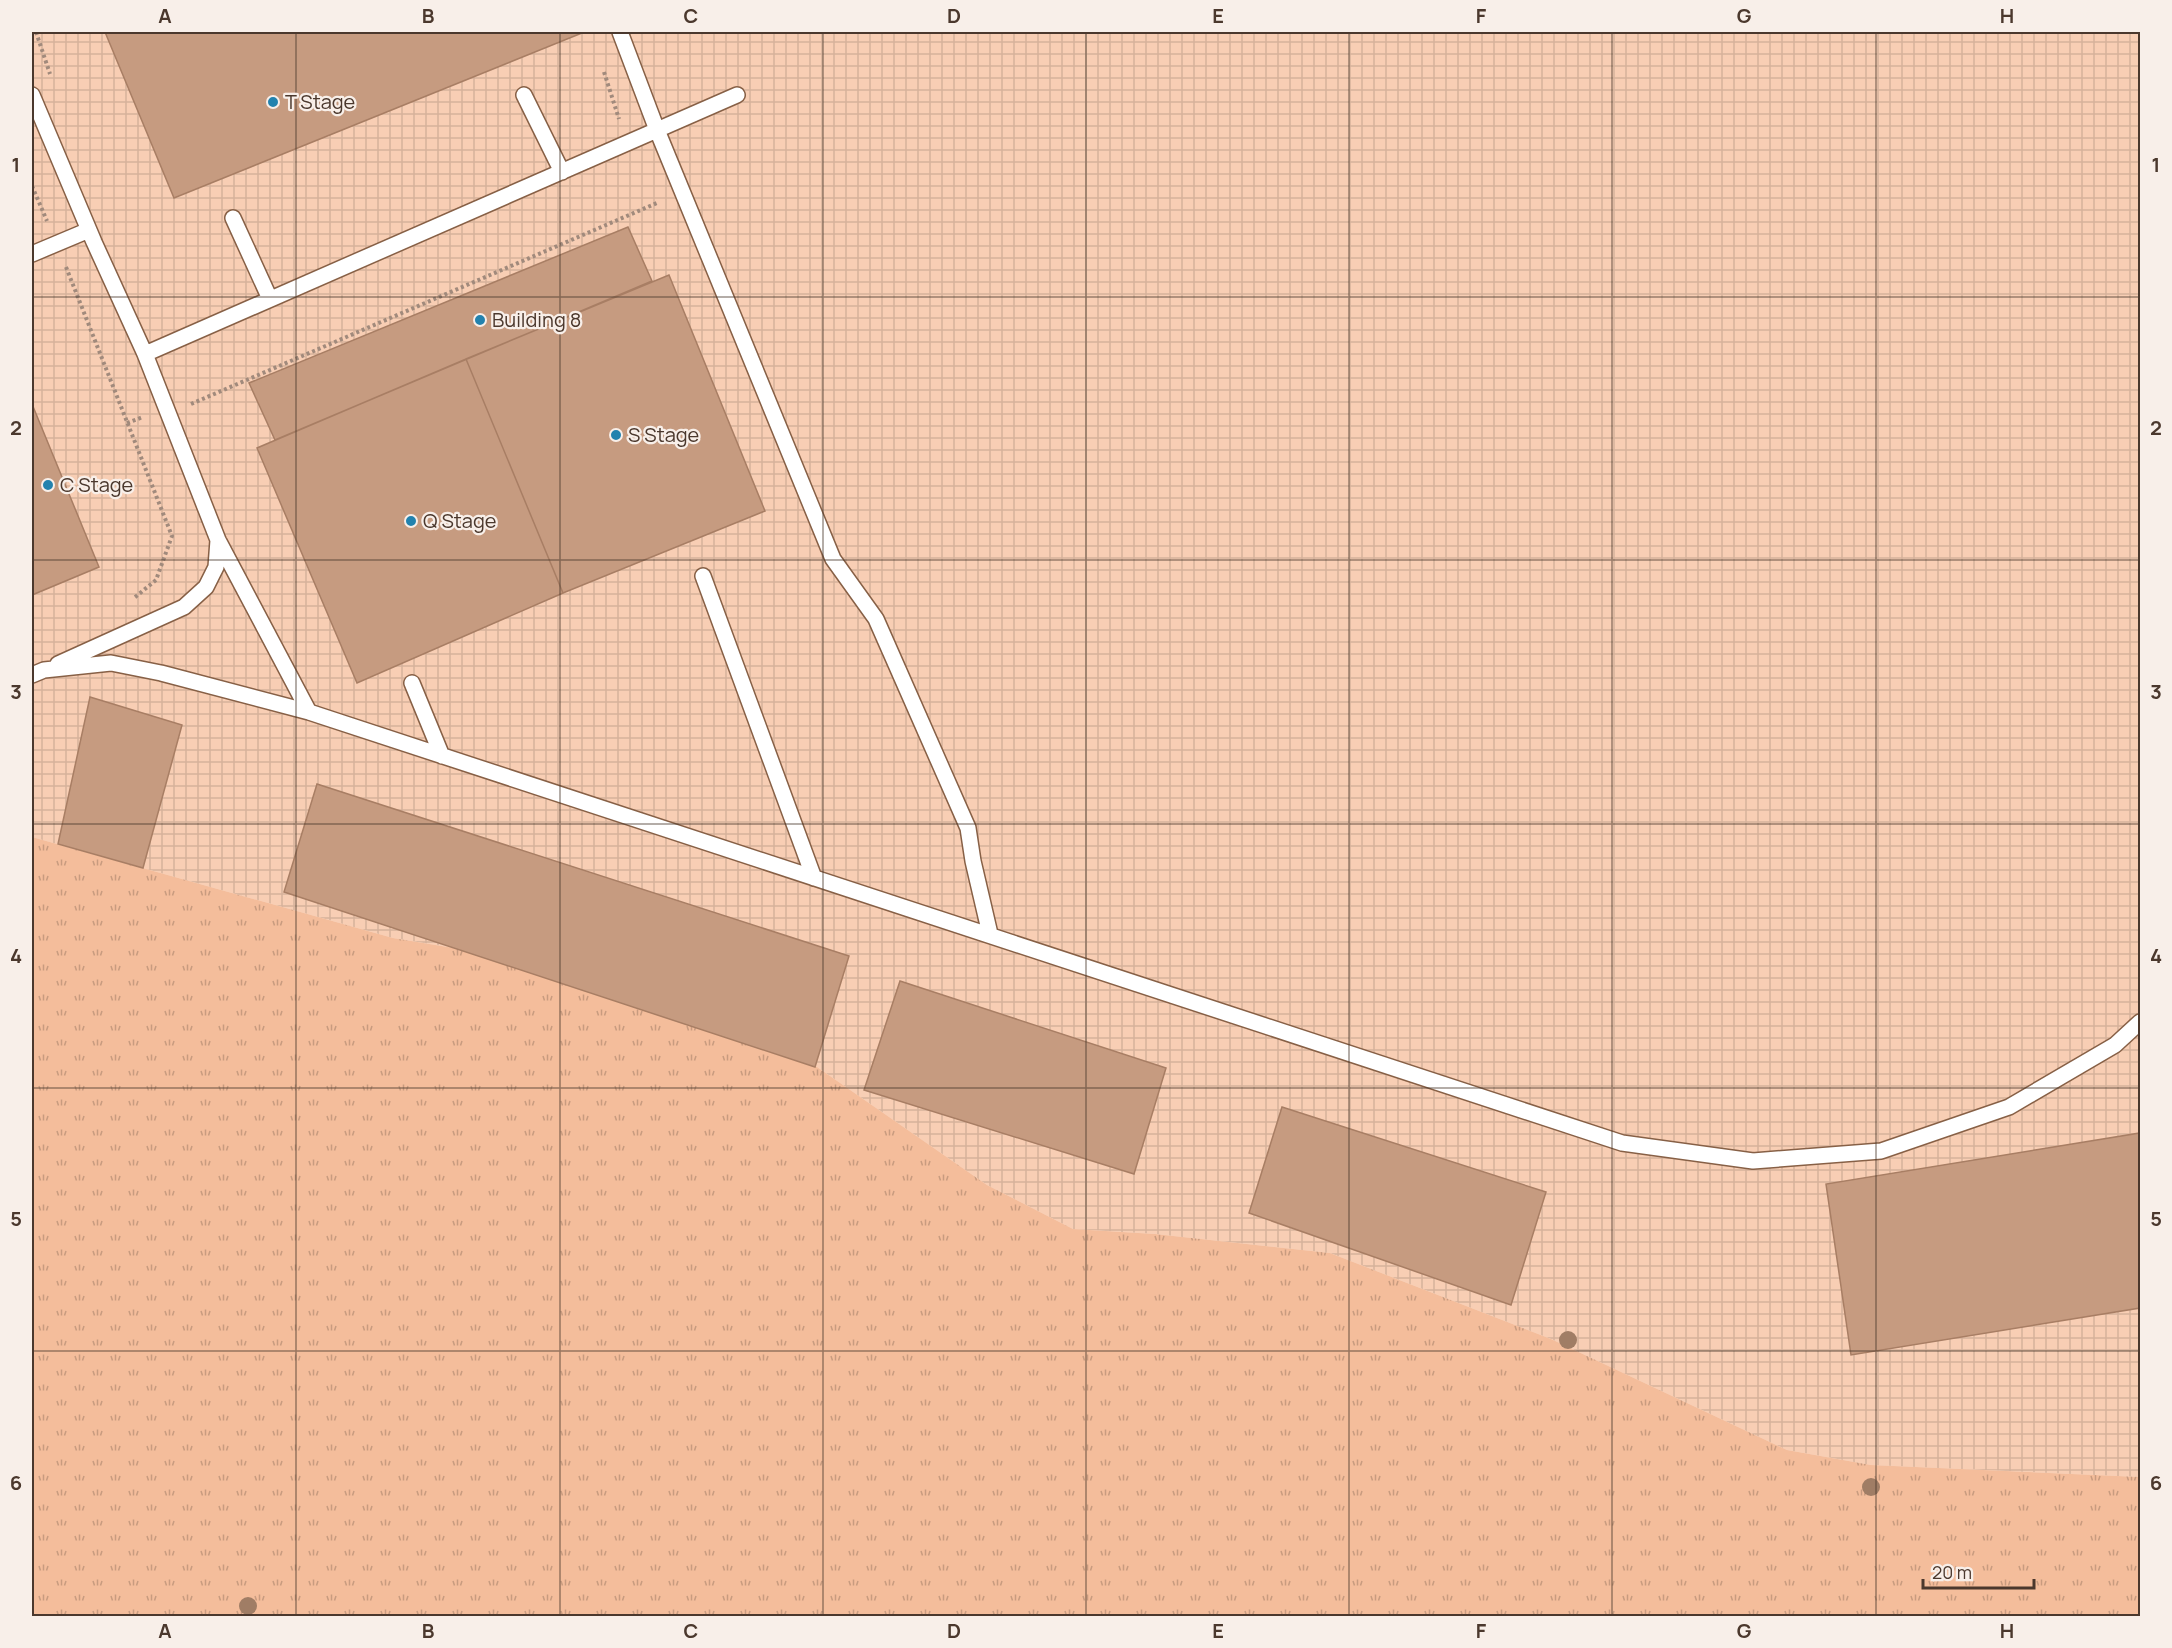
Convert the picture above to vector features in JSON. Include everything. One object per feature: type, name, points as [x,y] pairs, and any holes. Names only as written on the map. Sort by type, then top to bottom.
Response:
[{"type":"lane","points":[[620,32],[657,130],[833,559],[876,619],[968,828],[973,861],[990,934]]},
{"type":"lane","points":[[32,95],[145,354],[218,540],[309,712]]},
{"type":"lane","points":[[524,95],[562,172]]},
{"type":"lane","points":[[145,354],[737,95]]},
{"type":"lane","points":[[233,218],[270,299]]},
{"type":"lane","points":[[32,254],[89,230]]},
{"type":"lane","points":[[38,672],[184,607],[206,587],[216,567],[218,540]]},
{"type":"lane","points":[[703,576],[814,878]]},
{"type":"lane","points":[[38,672],[111,663],[161,673],[309,712],[1622,1143],[1753,1161],[1881,1151],[2009,1107],[2115,1046],[2140,1022]]},
{"type":"lane","points":[[412,683],[442,756]]},
{"type":"path","points":[[36,32],[51,74]]},
{"type":"path","points":[[32,186],[172,536],[156,580],[130,602]]},
{"type":"path","points":[[127,423],[188,396],[190,404],[657,204]]},
{"type":"shaded area","points":[[32,32],[2140,32],[2140,1477],[1871,1465],[1787,1450],[1551,1339],[1330,1253],[1155,1234],[1073,1229],[987,1185],[771,1035],[563,966],[393,938],[32,837]]},
{"type":"green space","points":[[32,837],[393,938],[563,966],[771,1035],[987,1185],[1073,1229],[1155,1234],[1330,1253],[1551,1339],[1787,1450],[1871,1465],[2140,1477],[2140,1616],[32,1616]]},
{"type":"building","name":"T Stage","points":[[105,32],[582,32],[582,33],[174,198]]},
{"type":"building","name":"Building 8","points":[[628,227],[652,281],[275,440],[249,383]]},
{"type":"building","name":"S Stage","points":[[669,275],[765,511],[563,593],[466,359]]},
{"type":"building","name":"Q Stage","points":[[466,359],[563,593],[357,683],[257,448]]},
{"type":"building","name":"C Stage","points":[[32,404],[99,567],[32,595]]},
{"type":"building","points":[[90,697],[182,725],[143,868],[58,844]]},
{"type":"building","points":[[317,784],[849,956],[815,1067],[284,892]]},
{"type":"building","points":[[900,981],[1166,1068],[1134,1174],[864,1090]]},
{"type":"building","points":[[1282,1107],[1546,1192],[1511,1305],[1249,1213]]},
{"type":"building","points":[[2140,1133],[2140,1308],[1851,1355],[1826,1184]]},
{"type":"place","name":"T Stage","points":[[273,102]]},
{"type":"place","name":"Building 8","points":[[480,320]]},
{"type":"place","name":"S Stage","points":[[616,435]]},
{"type":"place","name":"C Stage","points":[[48,485]]},
{"type":"place","name":"Q Stage","points":[[411,521]]}]
